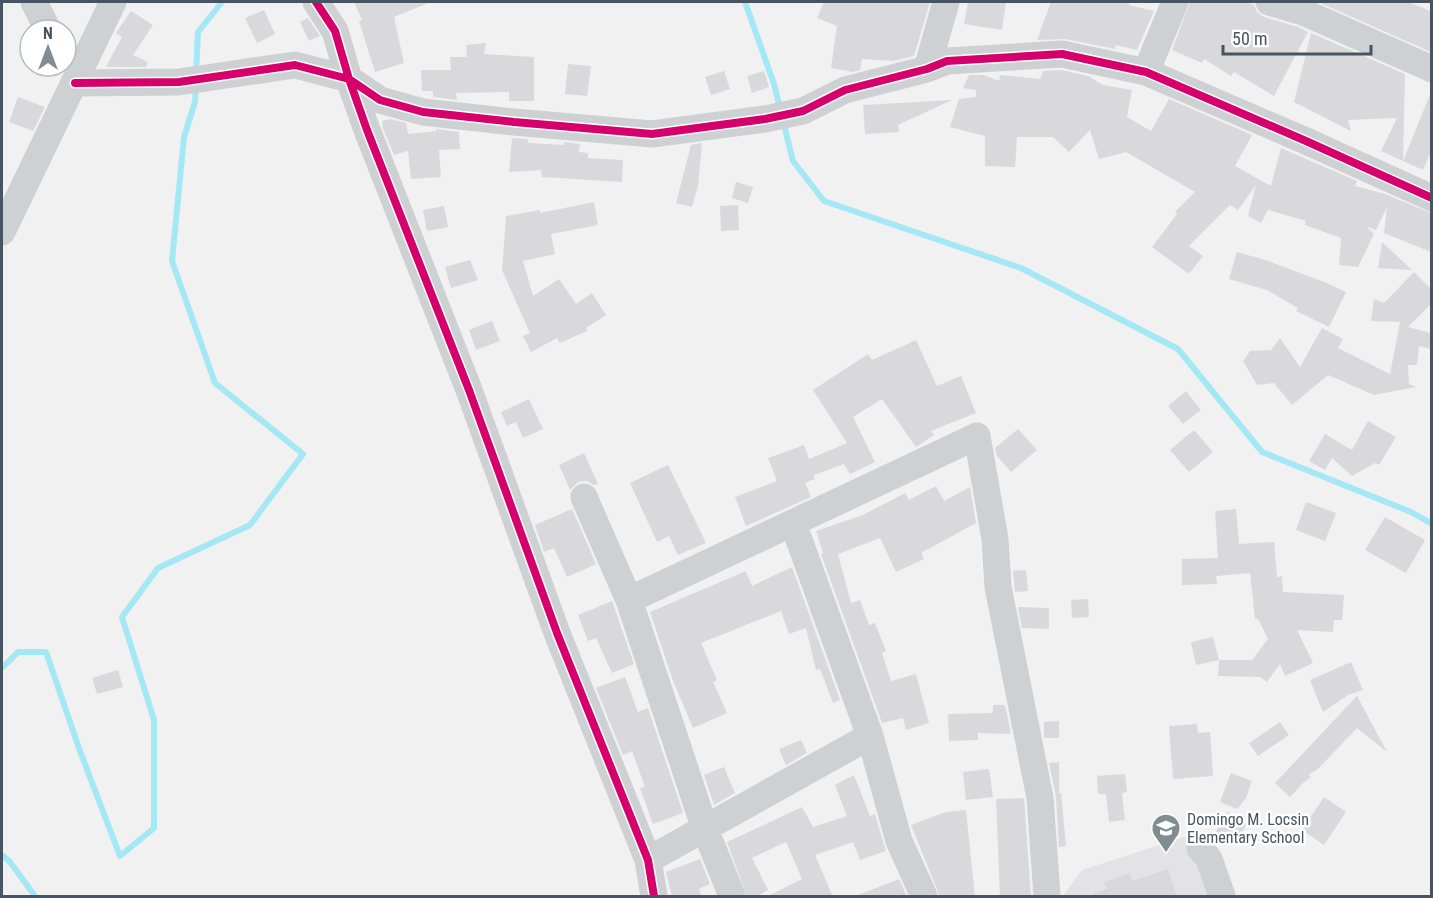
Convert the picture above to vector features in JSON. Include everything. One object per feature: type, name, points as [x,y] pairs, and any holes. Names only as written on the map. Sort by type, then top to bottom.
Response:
[{"type":"street","points":[[34,2],[42,18]]},
{"type":"street","points":[[78,61],[113,2]]},
{"type":"street","points":[[316,2],[335,31],[349,79],[469,390],[557,633],[648,860],[654,897]]},
{"type":"street","points":[[927,69],[946,2]]},
{"type":"street","points":[[1146,72],[1175,2]]},
{"type":"street","points":[[1269,2],[1304,7],[1431,69]]},
{"type":"street","points":[[78,75],[178,82],[295,65],[349,79],[380,100],[423,112],[652,134],[765,119],[803,111],[845,90],[927,69],[947,61],[1062,54],[1146,72],[1431,198]]},
{"type":"street","points":[[2,232],[68,78]]},
{"type":"street","points":[[630,600],[977,436],[995,539],[998,587],[1040,798],[1047,897]]},
{"type":"street","points":[[584,496],[630,600],[705,829],[732,897]]},
{"type":"street","points":[[793,523],[870,736],[899,841],[924,897]]},
{"type":"street","points":[[648,860],[870,736]]},
{"type":"street","points":[[1200,848],[1209,859],[1222,897]]},
{"type":"shaded area","name":"Domingo M. Locsin Elementary School","points":[[1190,835],[1211,896],[1063,896],[1082,870]]},
{"type":"building","points":[[354,2],[431,2],[394,17],[404,63],[375,72],[359,21],[362,20]]},
{"type":"building","points":[[824,2],[930,2],[914,56],[894,61],[862,59],[860,70],[853,72],[831,68],[837,26],[817,18]]},
{"type":"building","points":[[968,2],[1006,2],[1002,30],[964,24]]},
{"type":"building","points":[[1051,2],[1130,2],[1129,5],[1154,11],[1137,50],[1115,45],[1116,49],[1065,39],[1037,40]]},
{"type":"building","points":[[1190,2],[1247,2],[1254,5],[1257,12],[1264,17],[1308,32],[1274,96],[1234,72],[1231,76],[1204,59],[1202,63],[1172,50]]},
{"type":"building","points":[[1318,2],[1408,2],[1431,11],[1431,52]]},
{"type":"building","points":[[264,10],[275,34],[257,43],[245,18]]},
{"type":"building","points":[[131,11],[153,25],[133,55],[148,62],[146,67],[106,67],[122,37],[116,33]]},
{"type":"building","points":[[308,18],[320,36],[309,41],[300,22]]},
{"type":"building","points":[[1311,33],[1405,74],[1403,161],[1381,151],[1397,118],[1348,120],[1351,131],[1294,102]]},
{"type":"building","points":[[486,43],[484,54],[534,57],[534,101],[509,101],[509,92],[456,93],[457,100],[433,97],[433,91],[422,91],[421,70],[451,70],[450,57],[467,57],[466,45]]},
{"type":"building","points":[[568,64],[591,66],[587,96],[565,94]]},
{"type":"building","points":[[1061,70],[1088,76],[1103,85],[1132,90],[1127,117],[1151,131],[1169,99],[1252,135],[1235,166],[1271,186],[1281,148],[1357,181],[1355,186],[1385,194],[1431,213],[1431,252],[1384,233],[1387,207],[1376,230],[1366,226],[1374,234],[1358,267],[1339,265],[1341,238],[1305,225],[1306,221],[1268,210],[1261,223],[1248,216],[1256,185],[1238,210],[1230,205],[1189,246],[1203,256],[1189,274],[1152,247],[1177,214],[1175,212],[1195,192],[1126,152],[1099,159],[1090,130],[1069,152],[1053,137],[1017,137],[1015,167],[985,166],[985,136],[950,127],[959,99],[976,97],[976,90],[963,88],[969,75],[984,75],[999,81],[1000,75],[1040,79],[1043,71]]},
{"type":"building","points":[[724,71],[730,89],[711,95],[705,77]]},
{"type":"building","points":[[764,71],[769,87],[752,93],[747,76]]},
{"type":"building","points":[[1431,92],[1431,152],[1423,170],[1403,161]]},
{"type":"building","points":[[18,97],[45,107],[33,131],[9,122]]},
{"type":"building","points":[[952,100],[898,125],[899,132],[865,134],[863,105]]},
{"type":"building","points":[[390,119],[406,123],[408,134],[436,131],[436,129],[459,132],[460,149],[439,150],[441,177],[411,179],[408,151],[394,155],[383,128],[382,121]]},
{"type":"building","points":[[512,138],[528,139],[528,143],[580,144],[579,152],[588,153],[588,158],[623,160],[622,182],[542,177],[541,170],[509,172]]},
{"type":"building","points":[[702,143],[698,186],[692,207],[676,203],[691,145]]},
{"type":"building","points":[[736,182],[753,187],[748,203],[732,198]]},
{"type":"building","points":[[594,202],[598,225],[551,234],[555,254],[523,261],[533,296],[559,279],[576,304],[592,293],[606,315],[586,328],[587,331],[560,343],[557,338],[531,352],[523,336],[530,333],[502,270],[506,216],[540,210],[540,213]]},
{"type":"building","points":[[738,205],[739,230],[721,231],[720,206]]},
{"type":"building","points":[[444,206],[448,227],[427,231],[423,210]]},
{"type":"building","points":[[1382,242],[1412,270],[1378,268]]},
{"type":"building","points":[[1237,252],[1269,261],[1346,292],[1329,327],[1296,311],[1298,308],[1267,290],[1229,279]]},
{"type":"building","points":[[470,260],[478,280],[451,288],[445,267]]},
{"type":"building","points":[[1414,272],[1431,289],[1431,304],[1408,327],[1431,333],[1431,349],[1419,346],[1417,365],[1408,365],[1409,384],[1416,387],[1374,395],[1328,375],[1292,405],[1274,383],[1257,385],[1243,361],[1250,351],[1271,350],[1280,338],[1300,367],[1322,328],[1343,339],[1338,348],[1390,374],[1400,322],[1371,321],[1374,299],[1384,303]]},
{"type":"building","points":[[492,321],[500,341],[476,350],[469,330]]},
{"type":"building","points":[[916,340],[937,386],[961,376],[976,413],[931,431],[934,435],[916,447],[882,399],[853,417],[875,462],[850,474],[844,464],[814,475],[815,479],[805,483],[811,497],[746,526],[735,497],[777,481],[768,458],[804,445],[809,459],[847,443],[813,390],[868,354],[872,360]]},
{"type":"building","points":[[1186,391],[1201,410],[1183,424],[1168,406]]},
{"type":"building","points":[[529,399],[543,429],[523,438],[516,422],[507,426],[501,412]]},
{"type":"building","points":[[1368,421],[1396,437],[1379,465],[1375,463],[1352,476],[1332,458],[1325,470],[1309,461],[1325,434],[1352,450]]},
{"type":"building","points":[[1018,429],[1037,450],[1011,472],[997,456],[995,448]]},
{"type":"building","points":[[1194,430],[1213,452],[1189,472],[1170,450]]},
{"type":"building","points":[[584,453],[598,484],[578,482],[570,490],[559,465]]},
{"type":"building","points":[[668,465],[706,543],[678,555],[669,536],[657,542],[630,483]]},
{"type":"building","points":[[936,486],[944,501],[970,487],[976,523],[921,553],[924,559],[896,572],[880,538],[838,554],[851,603],[860,600],[869,625],[875,623],[886,651],[882,653],[891,681],[916,674],[929,723],[906,730],[903,718],[882,723],[821,554],[823,553],[816,531],[863,515],[905,493],[909,500]]},
{"type":"building","points":[[1306,502],[1336,513],[1325,541],[1296,530]]},
{"type":"building","points":[[572,509],[596,564],[567,577],[554,548],[544,552],[535,525]]},
{"type":"building","points":[[1236,509],[1239,544],[1274,542],[1277,577],[1282,576],[1283,592],[1344,595],[1342,620],[1334,620],[1333,632],[1297,630],[1313,663],[1285,676],[1280,664],[1267,682],[1260,677],[1218,676],[1219,660],[1252,660],[1268,639],[1258,619],[1255,619],[1250,573],[1216,576],[1217,584],[1182,585],[1182,559],[1218,558],[1215,511]]},
{"type":"building","points":[[1385,517],[1425,540],[1406,573],[1365,550]]},
{"type":"building","points":[[792,567],[840,700],[833,703],[820,669],[816,670],[806,628],[789,634],[781,611],[701,643],[717,680],[713,682],[727,713],[693,728],[673,681],[650,612],[746,571],[752,586]]},
{"type":"building","points":[[1026,570],[1028,591],[1015,592],[1013,571]]},
{"type":"building","points":[[1088,599],[1089,617],[1072,618],[1071,600]]},
{"type":"building","points":[[612,601],[634,664],[612,673],[596,638],[588,641],[578,615]]},
{"type":"building","points":[[1018,607],[1049,608],[1049,629],[1022,628]]},
{"type":"building","points":[[1213,637],[1219,660],[1196,665],[1191,642]]},
{"type":"building","points":[[1351,662],[1363,690],[1348,695],[1323,712],[1310,680]]},
{"type":"building","points":[[118,670],[123,687],[97,694],[92,678]]},
{"type":"building","points":[[625,677],[638,712],[648,708],[683,813],[653,824],[640,788],[645,787],[632,751],[623,755],[596,688]]},
{"type":"building","points":[[1357,696],[1387,752],[1357,728],[1317,770],[1309,774],[1311,777],[1290,797],[1275,783]]},
{"type":"building","points":[[993,705],[1005,705],[1011,734],[978,733],[978,740],[949,741],[948,714],[993,713]]},
{"type":"building","points":[[1059,721],[1059,738],[1044,738],[1044,722]]},
{"type":"building","points":[[1280,722],[1289,735],[1258,756],[1249,743]]},
{"type":"building","points":[[1197,724],[1198,733],[1210,732],[1213,776],[1173,779],[1169,726]]},
{"type":"building","points":[[801,740],[807,753],[786,765],[779,749]]},
{"type":"building","points":[[1059,762],[1059,793],[1061,793],[1066,846],[1059,847],[1056,797],[1049,763]]},
{"type":"building","points":[[724,767],[735,793],[714,805],[704,775]]},
{"type":"building","points":[[989,769],[993,797],[966,800],[963,772]]},
{"type":"building","points":[[1231,773],[1252,781],[1246,798],[1237,809],[1220,802]]},
{"type":"building","points":[[1125,774],[1127,792],[1122,793],[1125,820],[1109,822],[1106,794],[1098,794],[1097,776]]},
{"type":"building","points":[[854,775],[870,816],[875,814],[886,851],[860,860],[853,842],[815,855],[833,897],[766,897],[802,879],[786,842],[752,858],[768,890],[755,897],[747,897],[727,842],[802,807],[813,827],[847,816],[835,785]]},
{"type":"building","points":[[1324,797],[1346,812],[1324,845],[1302,830]]},
{"type":"building","points":[[1024,798],[1031,897],[1000,897],[996,799]]},
{"type":"building","points":[[966,810],[975,897],[940,897],[911,825],[946,812]]},
{"type":"building","points":[[1227,812],[1247,824],[1235,845],[1215,833]]},
{"type":"building","points":[[700,859],[710,884],[699,889],[702,897],[672,897],[666,872]]},
{"type":"building","points":[[1168,869],[1177,897],[1094,897],[1094,893],[1107,889],[1104,882],[1130,873],[1132,881]]},
{"type":"building","points":[[899,879],[907,897],[858,897],[858,895]]},
{"type":"waterway","points":[[196,74],[198,32],[222,2]]},
{"type":"waterway","points":[[745,2],[774,84],[780,108]]},
{"type":"waterway","points":[[2,668],[18,652],[46,652],[120,856],[154,828],[154,720],[122,617],[158,568],[250,525],[303,454],[215,383],[172,261],[184,137],[195,102],[196,87]]},
{"type":"waterway","points":[[783,121],[793,161],[824,201],[1021,268],[1178,349],[1262,452],[1411,512],[1432,524]]},
{"type":"waterway","points":[[2,855],[10,862],[35,896]]},
{"type":"cycle path","points":[[316,2],[335,31],[367,130],[469,390],[557,633],[648,860],[654,896]]},
{"type":"cycle path","points":[[75,83],[179,82],[295,65],[349,79],[380,100],[423,112],[652,134],[765,119],[803,111],[845,90],[927,69],[947,61],[1062,54],[1146,72],[1432,198]]},
{"type":"place","name":"Domingo M. Locsin Elementary School","points":[[1166,854]]}]
